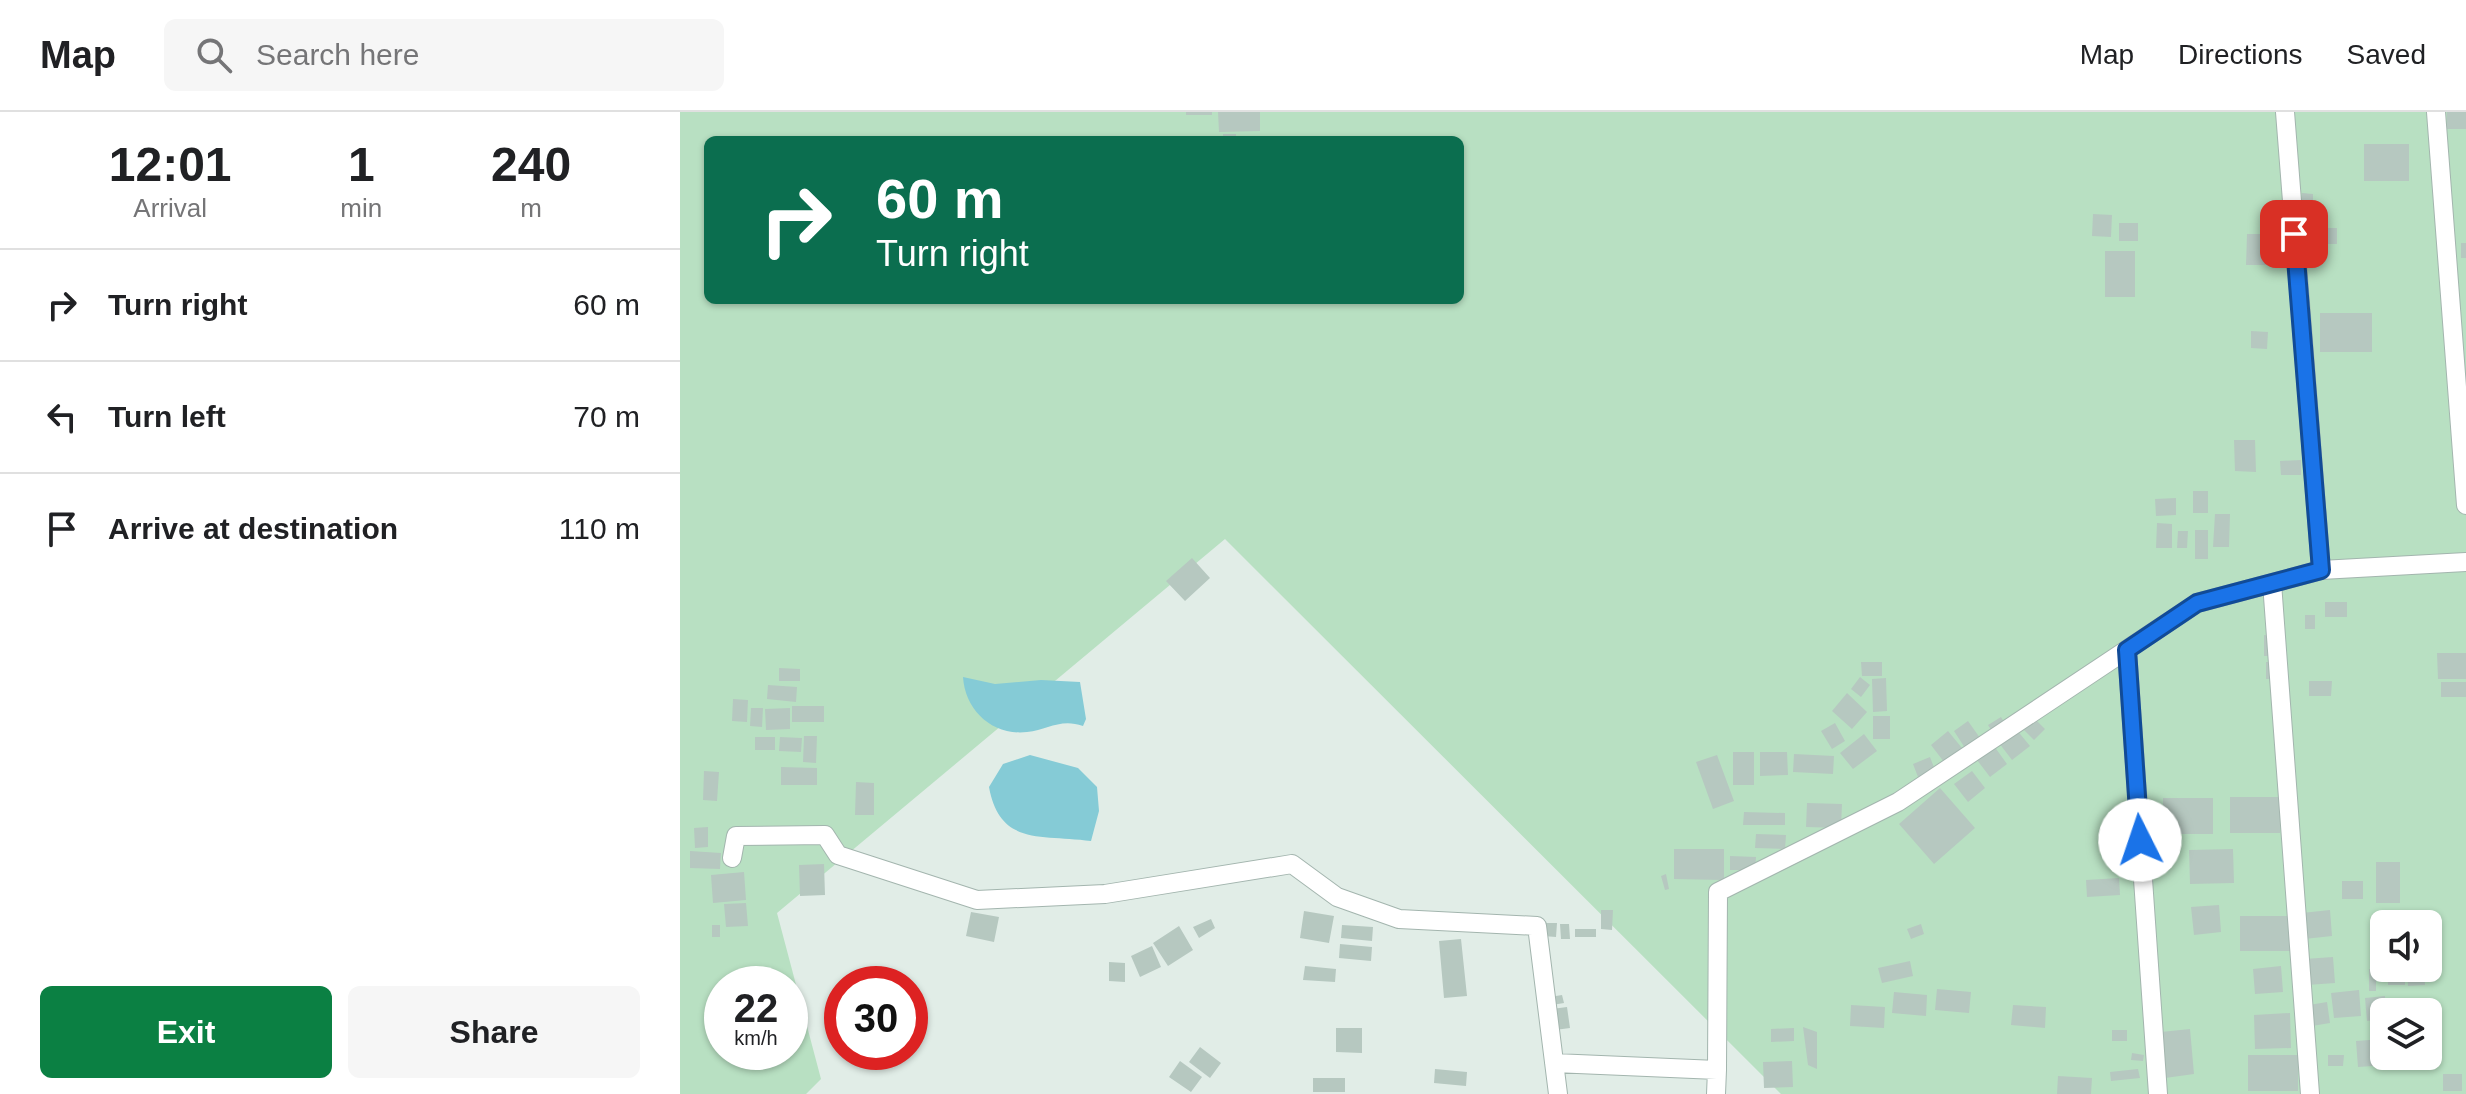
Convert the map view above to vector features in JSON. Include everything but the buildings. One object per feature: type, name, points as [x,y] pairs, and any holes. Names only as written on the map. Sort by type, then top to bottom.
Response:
[{"type":"street","points":[[2285,112],[2321,570]]},
{"type":"street","points":[[2436,112],[2466,505]]},
{"type":"street","points":[[1716,1094],[1718,892],[1898,802],[2197,603],[2321,570],[2466,562]]},
{"type":"street","points":[[2272,583],[2310,1094]]},
{"type":"street","points":[[2127,650],[2158,1094]]},
{"type":"street","points":[[732,858],[736,836],[825,835],[838,855],[977,900],[1105,894],[1292,864],[1337,897],[1399,919],[1537,926],[1558,1094]]},
{"type":"street","points":[[1554,1063],[1717,1070]]},
{"type":"green space","points":[[680,112],[2466,112],[2466,1094],[1781,1094],[1225,539],[777,913],[791,966],[704,966],[704,1070],[808,1070],[808,1030],[821,1079],[806,1094],[680,1094]]},
{"type":"water","points":[[963,677],[995,684],[1041,680],[1080,682],[1086,719],[1083,726],[1068,723],[1027,732],[1003,730],[975,710]]},
{"type":"water","points":[[1030,755],[1078,768],[1097,787],[1099,811],[1091,841],[1026,834],[1013,829],[1003,820],[989,787],[1003,764]]},
{"type":"route","points":[[2140,840],[2127,650],[2197,603],[2321,570],[2294,234]]}]
